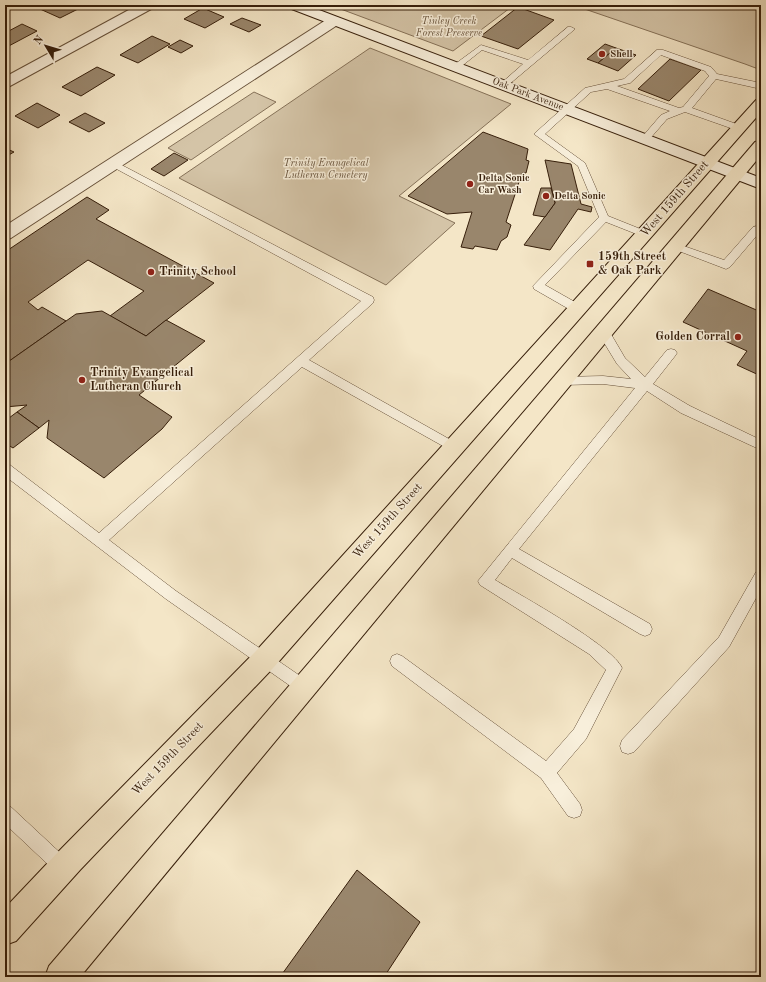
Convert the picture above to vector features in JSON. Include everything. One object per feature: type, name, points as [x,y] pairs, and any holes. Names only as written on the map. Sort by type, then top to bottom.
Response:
[{"type":"main road","name":"West 159th Street","points":[[5,930],[265,659],[761,103]]},
{"type":"main road","points":[[60,977],[761,145]]},
{"type":"street","points":[[5,83],[148,5]]},
{"type":"street","name":"Oak Park Avenue","points":[[294,5],[707,162],[761,184]]},
{"type":"street","points":[[5,234],[334,21]]},
{"type":"lane","points":[[502,85],[571,29]]},
{"type":"lane","points":[[455,67],[481,47],[528,63]]},
{"type":"lane","points":[[644,234],[604,218],[582,165],[539,134],[568,110],[588,90],[627,82],[660,52],[708,69],[714,76],[761,86]]},
{"type":"lane","points":[[645,139],[664,117],[682,110],[714,76]]},
{"type":"lane","points":[[608,86],[739,128]]},
{"type":"lane","points":[[100,540],[369,300],[114,164]]},
{"type":"lane","points":[[578,309],[538,286],[604,218]]},
{"type":"lane","points":[[675,246],[726,265],[757,229],[761,230]]},
{"type":"lane","points":[[604,332],[622,362],[646,386],[704,418],[761,445]]},
{"type":"lane","points":[[547,772],[580,734],[615,668],[594,649],[485,581],[646,386],[671,353]]},
{"type":"lane","points":[[301,361],[454,447]]},
{"type":"lane","points":[[562,381],[603,380],[646,386]]},
{"type":"lane","points":[[5,469],[171,595],[304,687]]},
{"type":"lane","points":[[511,551],[645,629]]},
{"type":"lane","points":[[628,746],[724,642],[761,576]]},
{"type":"lane","points":[[397,661],[547,772],[574,810]]},
{"type":"lane","points":[[5,813],[64,867]]},
{"type":"green space","name":"Tinley Creek Forest Preserve","points":[[330,5],[514,5],[453,51]]},
{"type":"green space","points":[[573,5],[761,5],[761,70],[745,64]]},
{"type":"green space","name":"Trinity Evangelical Lutheran Cemetery","points":[[370,48],[511,104],[399,196],[455,223],[386,285],[179,178]]},
{"type":"green space","points":[[254,92],[276,102],[191,160],[168,148]]},
{"type":"building","points":[[47,5],[73,5],[80,8],[60,18],[40,9]]},
{"type":"building","points":[[518,7],[554,20],[518,49],[481,36]]},
{"type":"building","points":[[203,8],[224,17],[205,28],[184,19]]},
{"type":"building","points":[[242,18],[261,25],[249,32],[230,24]]},
{"type":"building","points":[[22,24],[37,31],[5,48],[5,33]]},
{"type":"building","points":[[152,36],[170,44],[138,63],[120,55]]},
{"type":"building","points":[[180,40],[193,46],[181,53],[168,47]]},
{"type":"building","name":"Shell","points":[[605,44],[616,48],[598,63],[587,59]]},
{"type":"building","name":"Shell","points":[[616,48],[636,55],[618,71],[598,63]]},
{"type":"building","name":"Shell","points":[[670,59],[701,70],[669,101],[638,89]]},
{"type":"building","points":[[97,67],[115,75],[81,96],[62,87]]},
{"type":"building","points":[[37,103],[60,115],[38,128],[15,116]]},
{"type":"building","points":[[85,113],[105,123],[89,132],[69,122]]},
{"type":"building","name":"Delta Sonic Car Wash","points":[[483,132],[528,149],[526,160],[529,161],[526,173],[522,173],[506,222],[511,225],[507,237],[501,241],[497,250],[475,246],[473,249],[461,247],[472,212],[447,214],[408,196]]},
{"type":"building","points":[[5,148],[14,152],[5,157]]},
{"type":"building","points":[[174,153],[188,160],[164,176],[151,169]]},
{"type":"building","name":"Delta Sonic","points":[[545,160],[571,164],[581,204],[592,207],[591,212],[578,209],[550,250],[524,245],[555,203]]},
{"type":"building","name":"Delta Sonic","points":[[541,188],[551,188],[555,203],[545,217],[533,215]]},
{"type":"building","name":"Trinity School","points":[[87,197],[109,210],[96,219],[214,283],[146,336],[110,316],[144,291],[88,260],[28,302],[38,310],[42,307],[66,321],[5,364],[5,252]]},
{"type":"building","name":"Golden Corral","points":[[708,289],[761,312],[761,376],[737,365],[747,351],[683,322]]},
{"type":"building","name":"Trinity Evangelical Lutheran Church","points":[[102,311],[146,336],[166,320],[205,341],[139,395],[172,417],[162,429],[104,478],[47,438],[49,420],[39,428],[17,412],[27,405],[5,407],[5,364],[76,314]]},
{"type":"building","points":[[17,412],[39,428],[13,448],[5,443],[5,421]]},
{"type":"building","points":[[357,870],[420,922],[384,977],[280,977]]},
{"type":"place","name":"Shell","points":[[602,54]]},
{"type":"place","name":"Delta Sonic Car Wash","points":[[470,184]]},
{"type":"place","name":"Delta Sonic","points":[[546,196]]},
{"type":"place","name":"159th Street & Oak Park","points":[[590,264]]},
{"type":"place","name":"Trinity School","points":[[151,272]]},
{"type":"place","name":"Golden Corral","points":[[738,337]]},
{"type":"place","name":"Trinity Evangelical Lutheran Church","points":[[82,380]]}]
